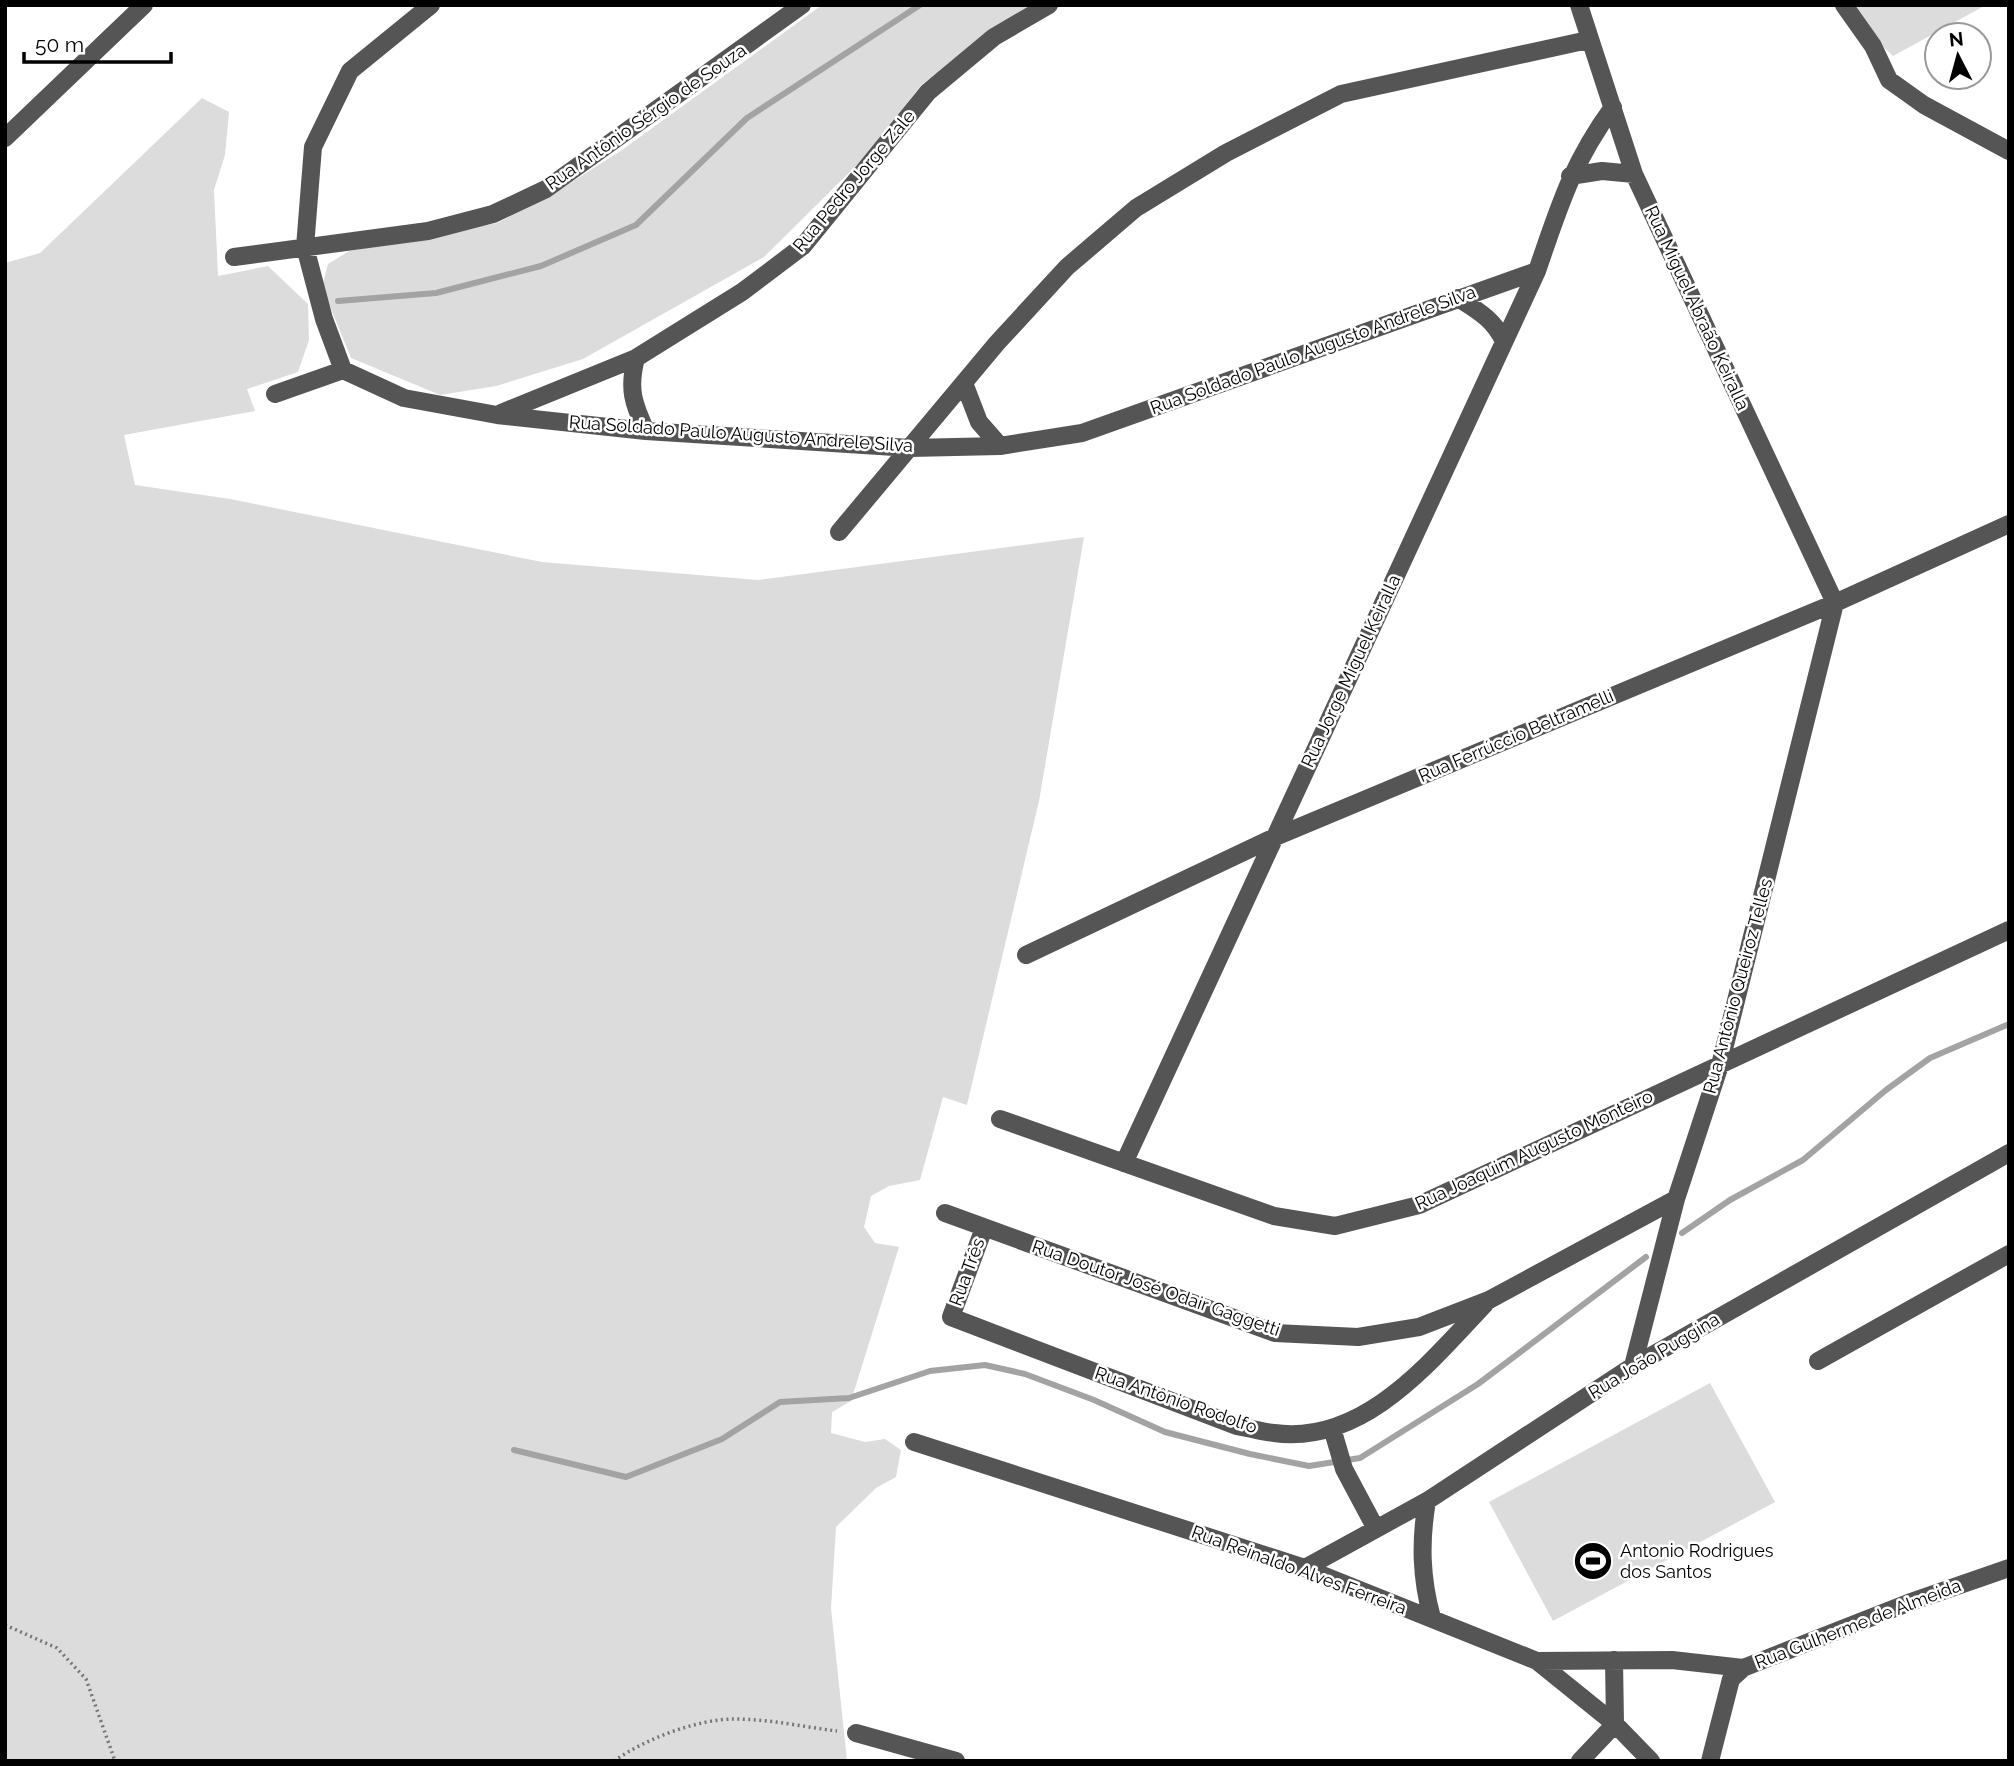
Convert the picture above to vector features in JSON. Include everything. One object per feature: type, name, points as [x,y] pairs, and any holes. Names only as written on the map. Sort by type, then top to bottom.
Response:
[{"type":"street","points":[[5,138],[144,5]]},
{"type":"street","points":[[275,394],[343,370],[324,319],[305,247],[313,147],[349,71],[431,5]]},
{"type":"street","name":"Rua Antônio Sérgio de Souza","points":[[234,257],[428,231],[493,215],[546,189],[802,5]]},
{"type":"street","name":"Rua Pedro Jorge Zale","points":[[497,415],[636,358],[742,292],[803,246],[928,92],[994,37],[1049,5]]},
{"type":"street","name":"Rua Miguel Abraão Keiralla","points":[[1579,5],[1588,40],[1634,174],[1835,603]]},
{"type":"street","points":[[1844,5],[1873,46],[1889,80],[1924,105],[2009,152]]},
{"type":"street","points":[[839,532],[964,383],[1067,267],[1136,208],[1226,153],[1341,94],[1588,40]]},
{"type":"street","name":"Rua Jorge Miguel Keiralla","points":[[1124,1163],[1537,271],[1570,176],[1587,142],[1613,107]]},
{"type":"street","points":[[1570,176],[1602,171],[1634,174]]},
{"type":"street","name":"Rua Soldado Paulo Augusto Andrele Silva","points":[[343,370],[404,398],[497,415],[646,431],[910,448],[1000,446],[1083,433],[1537,271]]},
{"type":"street","points":[[1458,298],[1490,320],[1499,329],[1504,342]]},
{"type":"street","points":[[636,358],[630,381],[634,405],[646,431]]},
{"type":"street","points":[[964,383],[979,422],[1000,446]]},
{"type":"street","name":"Rua Ferrúccio Beltramelli","points":[[1026,955],[1273,838],[1835,603],[2009,524]]},
{"type":"street","name":"Rua Antônio Queiroz Telles","points":[[1633,1366],[1676,1199],[1720,1065],[1835,603]]},
{"type":"street","name":"Rua Joaquim Augusto Monteiro","points":[[1000,1119],[1274,1216],[1335,1226],[1419,1205],[2009,930]]},
{"type":"street","name":"Rua João Puggina","points":[[1305,1568],[1427,1501],[1633,1366],[2009,1153]]},
{"type":"street","name":"Rua Doutor José Odair Gaggetti","points":[[945,1213],[1275,1333],[1359,1337],[1419,1327],[1489,1300],[1676,1199]]},
{"type":"street","name":"Rua Três","points":[[951,1317],[984,1228]]},
{"type":"street","points":[[1818,1361],[2009,1254]]},
{"type":"street","name":"Rua Antônio Rodolfo","points":[[951,1317],[1237,1426],[1276,1434],[1332,1428],[1361,1415],[1417,1376],[1489,1300]]},
{"type":"street","points":[[1332,1428],[1345,1469],[1376,1529]]},
{"type":"street","name":"Rua Reinaldo Alves Ferreira","points":[[914,1442],[1305,1568],[1537,1661],[1615,1724],[1651,1761]]},
{"type":"street","points":[[1427,1501],[1421,1548],[1426,1595],[1432,1618]]},
{"type":"street","name":"Rua Gulherme de Almeida","points":[[1537,1661],[1672,1660],[1743,1668],[1908,1602],[2009,1568]]},
{"type":"street","points":[[1580,1761],[1615,1724],[1614,1660]]},
{"type":"street","points":[[1710,1761],[1731,1679],[1743,1668]]},
{"type":"street","points":[[856,1733],[956,1761]]},
{"type":"path","points":[[5,1625],[57,1648],[86,1679],[115,1761]]},
{"type":"path","points":[[614,1761],[634,1747],[680,1730],[734,1719],[856,1733]]},
{"type":"shaded area","points":[[822,5],[1037,5],[922,84],[866,156],[764,257],[583,359],[496,386],[440,395],[351,358],[322,287],[328,264],[349,251],[497,223],[545,199],[622,150]]},
{"type":"shaded area","points":[[1839,5],[1986,5],[1957,21],[1923,21],[1923,40],[1893,56]]},
{"type":"shaded area","points":[[202,98],[229,112],[225,155],[214,190],[218,276],[268,266],[308,304],[309,340],[298,372],[247,389],[255,411],[124,435],[135,485],[230,499],[542,562],[758,580],[1084,537],[1039,801],[967,1105],[943,1097],[920,1180],[889,1186],[871,1196],[864,1227],[875,1243],[899,1247],[851,1401],[832,1412],[831,1433],[865,1442],[885,1439],[901,1450],[896,1477],[876,1488],[836,1527],[831,1608],[847,1761],[5,1761],[5,263],[40,253]]},
{"type":"shaded area","name":"Antonio Rodrigues dos Santos","points":[[1710,1383],[1775,1502],[1553,1621],[1489,1502]]},
{"type":"waterway","points":[[338,301],[436,293],[541,266],[636,225],[747,118],[920,5]]},
{"type":"waterway","points":[[1682,1233],[1730,1200],[1803,1160],[1886,1090],[1930,1058],[2009,1024]]},
{"type":"waterway","points":[[514,1450],[626,1477],[722,1439],[780,1402],[849,1398],[930,1371],[985,1365],[1025,1374],[1094,1400],[1165,1432],[1250,1454],[1309,1466],[1360,1458],[1478,1384],[1646,1257]]},
{"type":"place","name":"Antonio Rodrigues dos Santos","points":[[1593,1561]]}]
